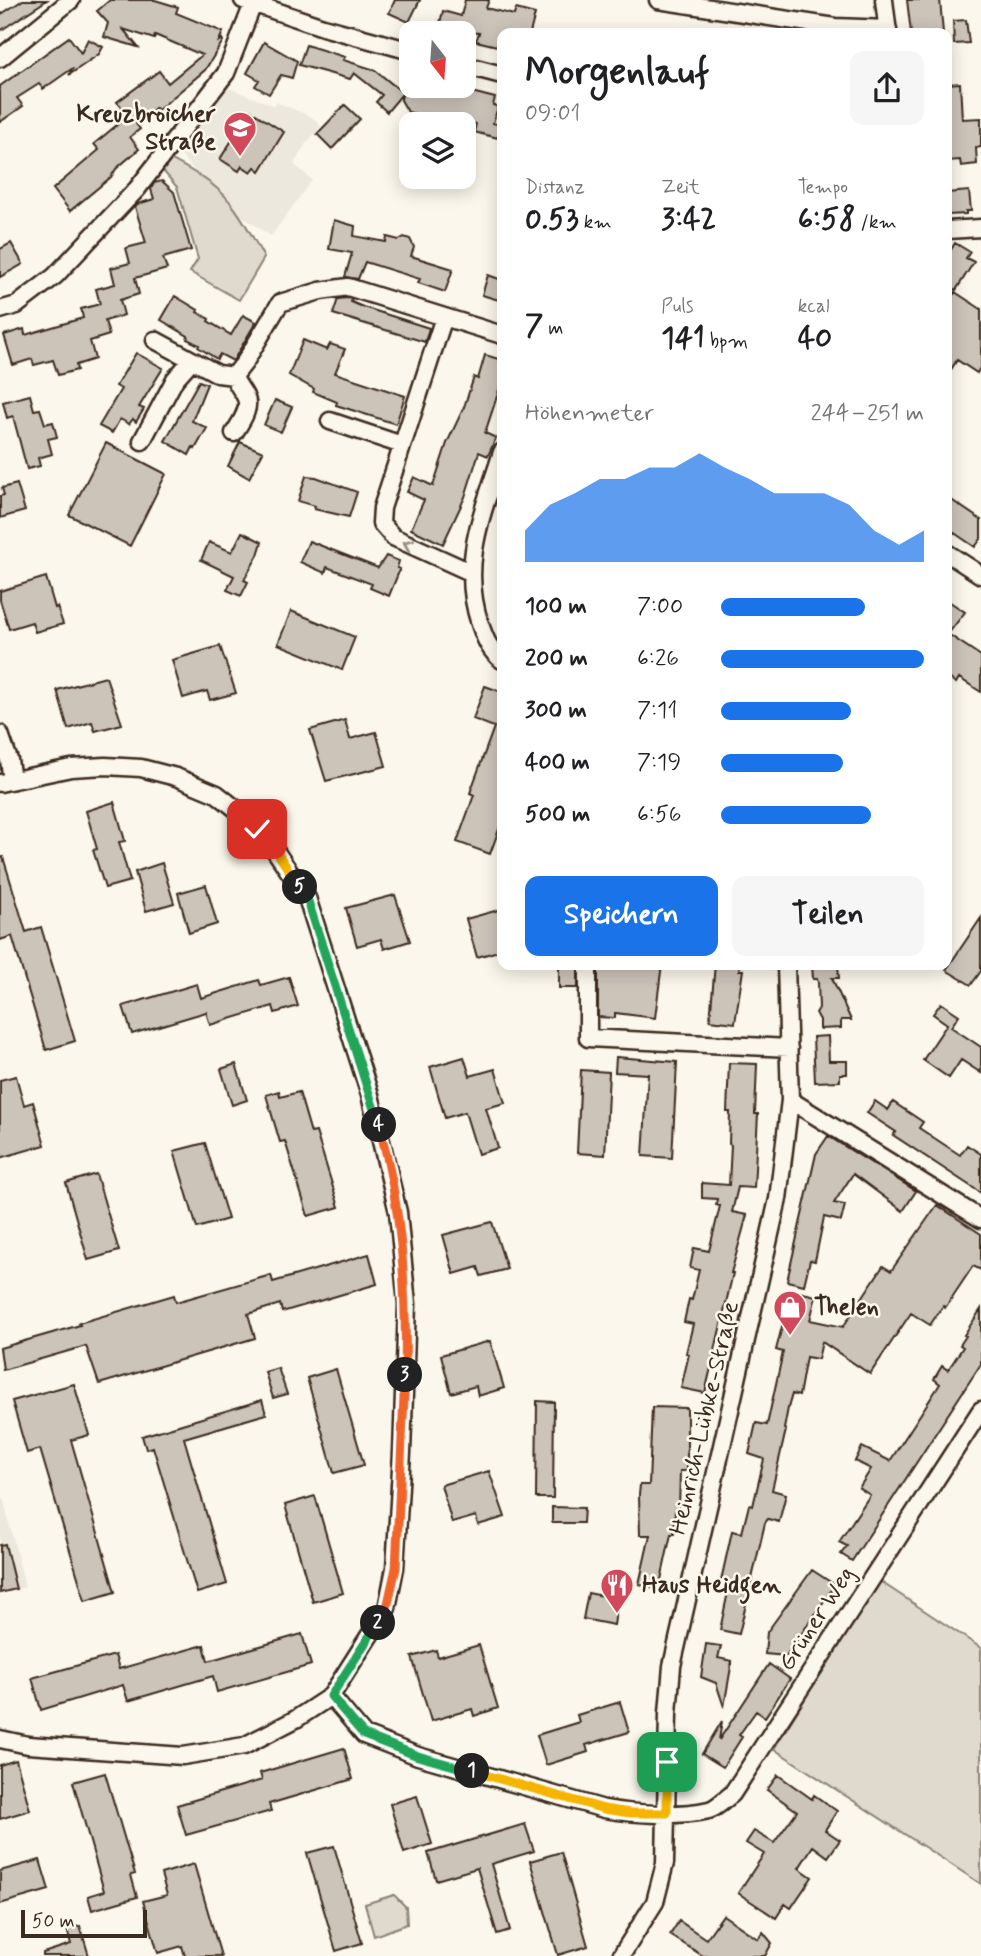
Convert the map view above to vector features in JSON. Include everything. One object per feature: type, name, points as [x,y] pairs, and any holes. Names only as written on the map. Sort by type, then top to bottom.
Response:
[{"type":"street","points":[[0,58],[71,0]]},
{"type":"street","points":[[658,0],[848,28]]},
{"type":"street","points":[[884,0],[888,28]]},
{"type":"street","points":[[0,310],[17,305],[55,276],[137,189],[226,73],[248,2],[323,27],[399,48]]},
{"type":"street","points":[[476,68],[497,74]]},
{"type":"street","points":[[952,230],[981,228]]},
{"type":"street","points":[[234,376],[280,303],[348,287],[497,333]]},
{"type":"street","points":[[444,317],[382,508],[381,523],[393,537],[470,572]]},
{"type":"street","points":[[155,340],[218,374],[234,376]]},
{"type":"street","points":[[142,441],[175,379],[192,360]]},
{"type":"street","points":[[234,376],[238,388],[246,397],[247,409],[234,433]]},
{"type":"street","points":[[330,421],[402,445]]},
{"type":"street","points":[[497,468],[475,538],[470,572],[473,603],[493,653],[497,656]]},
{"type":"street","points":[[952,556],[981,575]]},
{"type":"street","points":[[0,734],[9,760],[6,781],[71,768],[141,768],[176,777],[217,794],[245,816],[270,842],[307,898],[382,1135],[398,1212],[407,1304],[396,1568],[387,1608],[331,1696],[296,1719],[244,1746],[183,1756],[28,1745],[0,1739]]},
{"type":"street","points":[[588,970],[588,1038],[789,1048]]},
{"type":"street","name":"Heinrich-Lübke-Straße","points":[[621,1956],[655,1902],[665,1863],[668,1713],[672,1666],[778,1199],[790,1100],[786,970]]},
{"type":"street","points":[[790,1100],[981,1219]]},
{"type":"street","name":"Grüner Weg","points":[[331,1696],[364,1735],[418,1756],[604,1809],[630,1813],[711,1810],[732,1794],[981,1410]]},
{"type":"shaded area","name":"Kreuzbroicher Straße","points":[[223,86],[275,106],[276,102],[312,117],[321,126],[294,164],[312,180],[271,236],[225,205],[178,152]]},
{"type":"shaded area","points":[[163,155],[223,194],[244,222],[264,258],[239,300],[190,272],[198,259],[177,187],[157,164]]},
{"type":"shaded area","points":[[3,1497],[25,1587],[0,1594],[0,1498]]},
{"type":"shaded area","points":[[878,1580],[981,1648],[981,1884],[774,1749]]},
{"type":"shaded area","points":[[394,1895],[406,1907],[407,1924],[374,1936],[365,1904]]},
{"type":"building","points":[[23,0],[47,0],[0,31],[0,15]]},
{"type":"building","points":[[110,0],[155,0],[178,7],[176,13],[223,32],[219,41],[223,41],[205,70],[158,110],[155,108],[136,124],[140,129],[130,137],[139,149],[116,169],[111,177],[70,211],[53,189],[99,150],[94,144],[129,115],[117,102],[159,71],[168,83],[202,55],[155,35],[154,39],[123,29],[138,47],[104,37],[108,23],[97,11]]},
{"type":"building","points":[[395,0],[420,0],[410,21],[389,13]]},
{"type":"building","points":[[465,0],[489,0],[486,8],[514,15],[516,9],[535,14],[531,28],[497,28],[497,46],[476,41],[479,33],[476,33],[476,21],[440,21],[443,11],[461,16]]},
{"type":"building","points":[[907,0],[940,0],[943,28],[910,28]]},
{"type":"building","points":[[966,20],[969,43],[954,44],[953,21]]},
{"type":"building","points":[[69,37],[81,53],[88,39],[103,47],[99,54],[69,75],[73,68],[43,89],[39,84],[17,98],[23,106],[0,122],[0,86]]},
{"type":"building","points":[[264,42],[297,61],[292,78],[281,75],[269,94],[255,86],[259,80],[247,73]]},
{"type":"building","points":[[306,45],[375,70],[399,90],[399,98],[387,112],[376,102],[382,95],[354,73],[350,79],[299,65]]},
{"type":"building","points":[[960,83],[962,119],[981,118],[981,147],[976,148],[977,164],[961,166],[960,160],[952,161],[952,84]]},
{"type":"building","points":[[476,93],[495,98],[493,105],[497,107],[497,110],[493,123],[497,124],[497,138],[476,132],[476,112],[408,112],[401,100],[476,98]]},
{"type":"building","points":[[345,105],[360,119],[332,149],[317,134]]},
{"type":"building","points":[[251,111],[284,132],[260,171],[255,167],[251,172],[242,166],[239,171],[220,159]]},
{"type":"building","points":[[162,181],[174,192],[191,250],[163,258],[167,269],[135,278],[139,294],[120,300],[124,315],[105,321],[109,335],[90,341],[95,359],[76,365],[77,370],[58,375],[53,360],[34,365],[32,359],[13,365],[4,335],[24,329],[25,335],[83,318],[81,309],[100,304],[96,289],[115,284],[111,268],[130,263],[126,248],[146,243],[135,207],[154,199],[151,189],[154,183]]},
{"type":"building","points":[[969,191],[971,211],[952,215],[952,193]]},
{"type":"building","points":[[334,220],[355,226],[354,236],[386,242],[387,237],[410,239],[414,247],[411,256],[453,269],[445,292],[418,283],[420,279],[365,262],[358,279],[345,277],[352,253],[329,249]]},
{"type":"building","points":[[11,243],[23,264],[0,277],[0,249]]},
{"type":"building","points":[[955,243],[970,252],[966,258],[974,262],[956,290],[952,287],[952,248]]},
{"type":"building","points":[[488,275],[497,278],[497,300],[482,295]]},
{"type":"building","points":[[955,292],[981,309],[981,366],[977,373],[957,360],[952,368],[952,297]]},
{"type":"building","points":[[175,296],[231,335],[243,315],[256,322],[233,361],[220,354],[217,359],[187,339],[188,336],[161,320]]},
{"type":"building","points":[[347,298],[363,307],[429,328],[425,342],[333,314],[338,299]]},
{"type":"building","points":[[303,340],[327,350],[330,344],[345,349],[335,373],[405,396],[396,424],[336,405],[337,402],[313,392],[314,389],[289,375]]},
{"type":"building","points":[[136,353],[163,368],[139,407],[144,409],[136,422],[133,419],[129,424],[120,419],[112,433],[99,426],[121,389],[116,386]]},
{"type":"building","points":[[485,355],[497,359],[497,396],[485,433],[496,438],[488,456],[479,452],[465,497],[443,544],[411,529],[424,500],[407,492],[414,477],[433,486],[474,377],[478,379]]},
{"type":"building","points":[[199,381],[207,384],[192,421],[207,428],[189,455],[165,441]]},
{"type":"building","points":[[30,395],[34,410],[40,409],[45,424],[53,422],[57,437],[48,439],[52,454],[38,458],[40,466],[27,469],[13,416],[7,418],[3,402]]},
{"type":"building","points":[[275,400],[292,407],[281,432],[264,425]]},
{"type":"building","points":[[240,442],[263,452],[249,478],[228,466]]},
{"type":"building","points":[[106,443],[166,474],[130,546],[69,515]]},
{"type":"building","points":[[306,476],[357,492],[349,517],[314,509],[315,506],[298,501]]},
{"type":"building","points":[[17,484],[25,511],[0,518],[0,496],[4,495],[2,488]]},
{"type":"building","points":[[952,500],[981,520],[981,539],[975,547],[952,531]]},
{"type":"building","points":[[242,532],[262,542],[244,580],[248,582],[241,596],[227,590],[234,576],[201,560],[209,542],[232,552]]},
{"type":"building","points":[[309,541],[378,568],[386,556],[399,561],[397,568],[400,569],[389,596],[370,588],[372,584],[327,567],[325,573],[300,562]]},
{"type":"building","points":[[46,577],[63,624],[35,632],[32,622],[9,629],[0,591]]},
{"type":"building","points":[[952,603],[965,612],[952,629]]},
{"type":"building","points":[[291,611],[355,637],[342,670],[278,644]]},
{"type":"building","points":[[952,637],[981,656],[981,692],[959,678],[956,683],[952,680]]},
{"type":"building","points":[[220,646],[236,693],[210,700],[207,691],[183,698],[172,660]]},
{"type":"building","points":[[106,677],[122,724],[95,731],[92,722],[68,729],[57,690]]},
{"type":"building","points":[[485,686],[497,690],[497,835],[490,854],[457,842],[474,795],[470,793],[494,727],[473,719]]},
{"type":"building","points":[[345,720],[350,739],[376,732],[386,766],[326,781],[310,730]]},
{"type":"building","points":[[114,802],[125,841],[119,842],[130,881],[105,888],[93,850],[97,849],[86,811]]},
{"type":"building","points":[[3,857],[26,932],[41,927],[75,1041],[46,1050],[12,936],[0,940],[0,858]]},
{"type":"building","points":[[162,863],[174,903],[146,911],[135,872]]},
{"type":"building","points":[[206,885],[217,924],[189,933],[178,893]]},
{"type":"building","points":[[395,895],[410,941],[384,949],[381,939],[357,946],[346,908]]},
{"type":"building","points":[[497,910],[497,951],[477,957],[466,919]]},
{"type":"building","points":[[981,918],[981,971],[971,985],[946,970],[952,970],[952,961]]},
{"type":"building","points":[[559,970],[578,970],[578,988],[559,988]]},
{"type":"building","points":[[598,970],[661,970],[655,1018],[615,1013],[615,1018],[598,1017]]},
{"type":"building","points":[[714,970],[743,970],[735,1023],[710,1020]]},
{"type":"building","points":[[812,970],[838,970],[839,978],[832,978],[851,1020],[841,1020],[841,1028],[820,1029],[820,1020],[816,1013],[819,1008],[818,982],[813,979]]},
{"type":"building","points":[[289,977],[298,1006],[275,1013],[273,1006],[210,1025],[206,1012],[132,1034],[123,1006],[197,984],[201,998],[259,980],[261,985]]},
{"type":"building","points":[[941,1003],[959,1015],[951,1027],[981,1047],[981,1073],[961,1060],[949,1078],[923,1060],[947,1024],[933,1014]]},
{"type":"building","points":[[828,1036],[829,1061],[847,1061],[847,1074],[840,1074],[840,1081],[815,1082],[813,1037]]},
{"type":"building","points":[[464,1057],[470,1076],[495,1069],[505,1103],[486,1108],[498,1148],[478,1154],[465,1112],[445,1118],[430,1067]]},
{"type":"building","points":[[616,1057],[677,1062],[672,1158],[643,1156],[648,1074],[615,1072]]},
{"type":"building","points":[[729,1063],[757,1064],[755,1114],[758,1114],[754,1188],[738,1187],[732,1212],[747,1215],[731,1273],[705,1393],[681,1388],[693,1324],[684,1322],[699,1270],[690,1268],[694,1248],[709,1251],[720,1206],[716,1205],[717,1199],[702,1198],[702,1183],[729,1185]]},
{"type":"building","points":[[236,1064],[247,1100],[232,1105],[221,1069]]},
{"type":"building","points":[[581,1070],[609,1072],[605,1155],[577,1153]]},
{"type":"building","points":[[16,1076],[24,1105],[33,1102],[45,1145],[0,1158],[0,1080]]},
{"type":"building","points":[[279,1091],[280,1097],[299,1092],[311,1133],[316,1132],[339,1207],[308,1216],[285,1141],[280,1142],[266,1095]]},
{"type":"building","points":[[875,1101],[888,1110],[893,1102],[923,1122],[919,1128],[960,1155],[967,1145],[981,1154],[981,1193],[893,1135],[896,1132],[867,1113]]},
{"type":"building","points":[[828,1136],[916,1191],[903,1211],[853,1174],[834,1203],[845,1205],[841,1221],[824,1217],[815,1261],[810,1260],[804,1285],[787,1281],[816,1154]]},
{"type":"building","points":[[205,1143],[228,1219],[197,1228],[174,1151]]},
{"type":"building","points":[[96,1174],[119,1251],[88,1260],[66,1183]]},
{"type":"building","points":[[937,1205],[981,1234],[981,1270],[973,1266],[945,1308],[943,1306],[930,1325],[911,1313],[870,1374],[822,1342],[818,1359],[806,1357],[799,1396],[792,1394],[788,1408],[786,1430],[772,1490],[786,1494],[779,1522],[768,1519],[765,1523],[739,1634],[720,1630],[729,1587],[720,1585],[732,1531],[742,1533],[749,1505],[753,1506],[764,1459],[749,1454],[756,1423],[767,1425],[783,1352],[776,1350],[794,1291],[816,1296],[810,1320],[843,1327],[883,1266],[891,1271]]},
{"type":"building","points":[[492,1222],[507,1269],[481,1276],[478,1267],[454,1274],[443,1235]]},
{"type":"building","points":[[369,1254],[377,1284],[282,1312],[280,1304],[248,1314],[255,1338],[99,1384],[86,1346],[3,1370],[0,1348],[174,1295],[176,1302],[271,1275],[273,1282]]},
{"type":"building","points":[[981,1309],[981,1364],[852,1561],[841,1554],[847,1546],[839,1542],[870,1495],[859,1488],[871,1469],[855,1461],[862,1447],[890,1461],[940,1384],[934,1379],[942,1366],[948,1370],[963,1347],[960,1345],[966,1336],[964,1335]]},
{"type":"building","points":[[490,1341],[504,1388],[478,1396],[476,1386],[451,1393],[441,1355]]},
{"type":"building","points":[[278,1368],[287,1394],[273,1398],[265,1372]]},
{"type":"building","points":[[336,1369],[364,1465],[334,1473],[307,1378]]},
{"type":"building","points":[[74,1384],[89,1435],[71,1440],[115,1592],[85,1601],[40,1449],[27,1453],[12,1401]]},
{"type":"building","points":[[262,1400],[266,1414],[184,1438],[227,1584],[197,1593],[153,1447],[146,1449],[142,1436]]},
{"type":"building","points":[[537,1401],[554,1402],[553,1498],[536,1498]]},
{"type":"building","points":[[652,1407],[687,1408],[687,1471],[680,1471],[679,1511],[675,1511],[674,1534],[671,1534],[659,1589],[639,1584],[650,1535],[640,1535],[639,1495],[640,1485],[649,1485]]},
{"type":"building","points":[[489,1471],[505,1517],[478,1525],[476,1516],[452,1523],[441,1485]]},
{"type":"building","points":[[315,1496],[343,1593],[313,1602],[285,1505]]},
{"type":"building","points":[[552,1507],[584,1508],[583,1523],[552,1523]]},
{"type":"building","points":[[5,1544],[16,1589],[0,1593],[0,1545]]},
{"type":"building","points":[[812,1570],[835,1585],[786,1656],[765,1654],[767,1632]]},
{"type":"building","points":[[588,1593],[618,1599],[614,1625],[583,1619]]},
{"type":"building","points":[[302,1634],[311,1665],[217,1692],[213,1676],[128,1701],[123,1685],[41,1710],[32,1678],[115,1655],[119,1669],[204,1645],[208,1661]]},
{"type":"building","points":[[706,1644],[721,1646],[718,1658],[732,1661],[724,1707],[716,1683],[701,1677]]},
{"type":"building","points":[[479,1645],[498,1708],[474,1716],[472,1709],[431,1721],[412,1657],[436,1650],[438,1657]]},
{"type":"building","points":[[769,1664],[790,1679],[765,1717],[756,1711],[739,1735],[742,1737],[723,1767],[702,1754],[722,1721],[719,1740]]},
{"type":"building","points":[[620,1702],[629,1732],[586,1745],[588,1752],[546,1765],[537,1735],[579,1722],[577,1715]]},
{"type":"building","points":[[344,1748],[353,1779],[269,1804],[271,1811],[186,1835],[177,1805],[262,1780],[260,1773]]},
{"type":"building","points":[[16,1760],[30,1810],[0,1819],[0,1765]]},
{"type":"building","points":[[105,1773],[135,1874],[131,1875],[137,1897],[92,1910],[88,1896],[104,1891],[73,1782]]},
{"type":"building","points":[[778,1775],[812,1799],[814,1795],[837,1811],[825,1830],[840,1840],[828,1857],[813,1846],[799,1868],[812,1877],[791,1908],[785,1904],[776,1918],[738,1893],[764,1854],[746,1843],[754,1831],[774,1843],[797,1811],[767,1790]]},
{"type":"building","points":[[417,1796],[432,1844],[404,1853],[390,1804]]},
{"type":"building","points":[[525,1824],[534,1851],[491,1864],[510,1930],[497,1934],[477,1868],[436,1880],[428,1853]]},
{"type":"building","points":[[334,1846],[362,1943],[336,1951],[307,1853]]},
{"type":"building","points":[[561,1852],[588,1946],[558,1955],[530,1861]]},
{"type":"building","points":[[40,1860],[49,1890],[0,1904],[0,1871]]},
{"type":"building","points":[[194,1864],[221,1956],[185,1956],[182,1946],[158,1953],[143,1901],[167,1895],[161,1874]]},
{"type":"building","points":[[723,1915],[758,1939],[763,1932],[772,1943],[765,1956],[703,1956],[670,1935],[679,1921],[706,1939]]},
{"type":"building","points":[[80,1926],[89,1956],[43,1956],[43,1953],[71,1944],[67,1929]]},
{"type":"place","name":"Kreuzbroicher Straße","points":[[240,158]]},
{"type":"place","name":"Thelen","points":[[790,1337]]},
{"type":"place","name":"Haus Heidgen","points":[[617,1615]]},
{"type":"route","points":[[257,829],[270,842],[307,898],[370,1095],[382,1135],[398,1212],[407,1304],[396,1568],[387,1608],[331,1696],[364,1735],[418,1756],[604,1809],[630,1813],[667,1813],[667,1762]]}]
